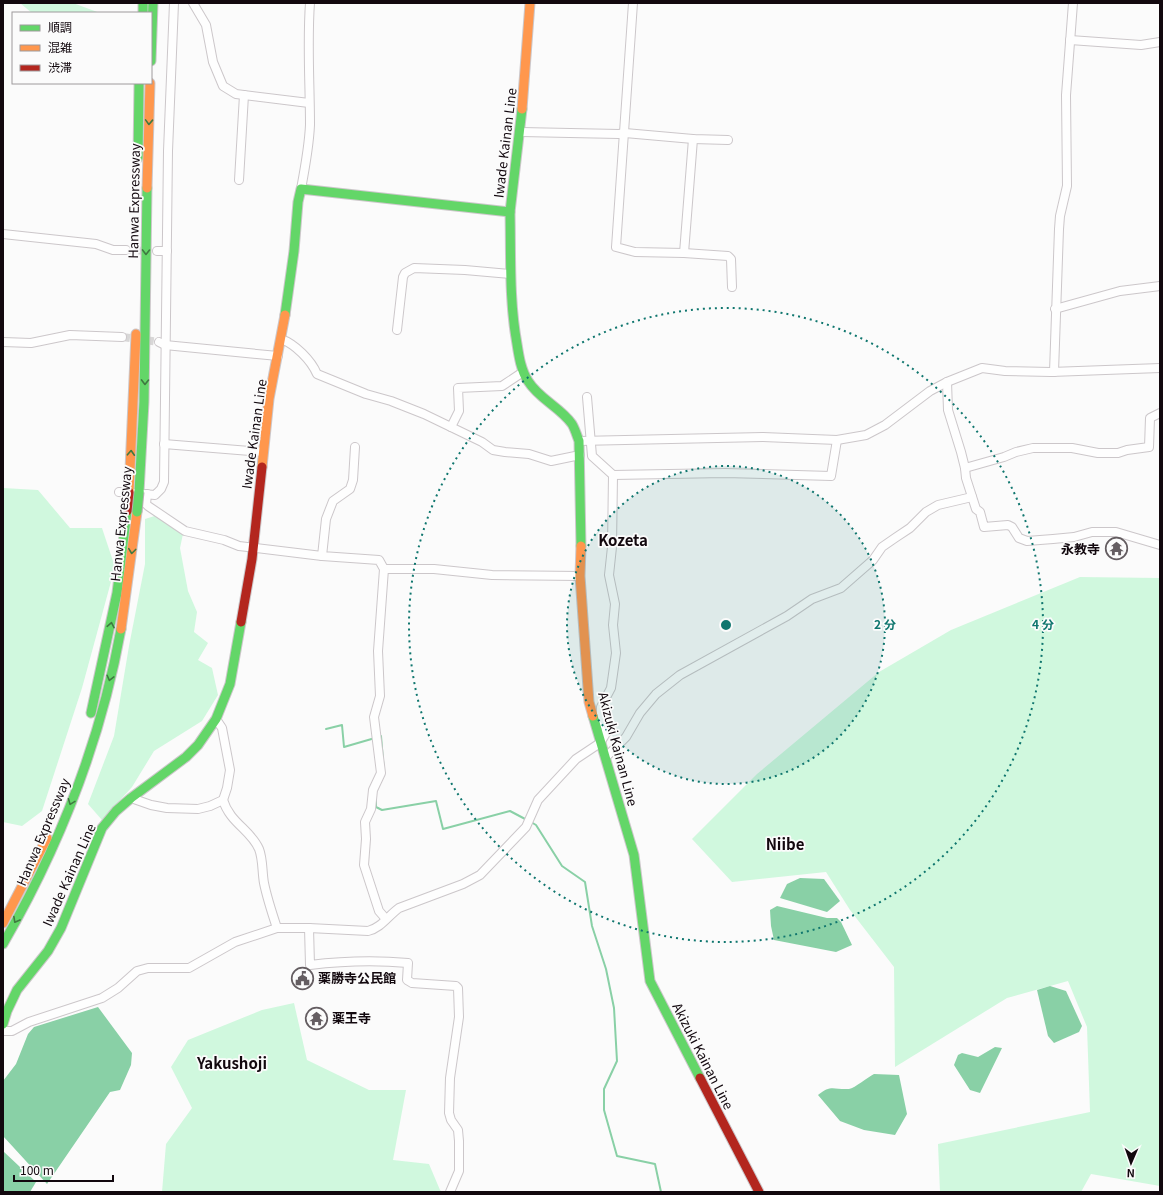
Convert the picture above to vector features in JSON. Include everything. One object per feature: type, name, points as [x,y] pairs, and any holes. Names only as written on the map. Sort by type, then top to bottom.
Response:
[{"type":"main road","points":[[152,32],[153,3]]},
{"type":"main road","name":"Iwade Kainan Line","points":[[3,1024],[7,1011],[17,990],[48,951],[61,928],[102,828],[116,811],[131,798],[186,757],[198,745],[216,719],[230,684],[253,548],[269,399],[281,339],[294,251],[298,202],[301,189],[510,212],[521,132],[530,3]]},
{"type":"main road","name":"Hanwa Expressway","points":[[138,170],[139,84]]},
{"type":"main road","name":"Hanwa Expressway","points":[[3,944],[38,880],[65,818],[82,773],[96,729],[117,649],[125,604],[137,512],[143,493],[147,173],[150,84]]},
{"type":"main road","name":"Akizuki Kainan Line","points":[[510,212],[512,318],[515,340],[524,372],[535,390],[573,425],[579,441],[581,516],[580,576],[589,702],[634,855],[650,981],[759,1192]]},
{"type":"main road","name":"Hanwa Expressway","points":[[89,719],[105,653],[117,593],[127,511],[124,492],[136,327]]},
{"type":"main road","name":"Hanwa Expressway","points":[[3,923],[50,831]]},
{"type":"street","points":[[124,492],[155,495],[161,489],[164,482],[162,344],[167,331],[168,151],[174,3]]},
{"type":"street","points":[[193,3],[206,25],[213,62],[222,86],[236,94],[309,103]]},
{"type":"street","points":[[301,189],[307,156],[310,126],[310,3]]},
{"type":"street","points":[[633,3],[616,247],[635,252],[728,256],[731,259],[732,286]]},
{"type":"street","points":[[1054,372],[1055,309],[1059,229],[1060,216],[1067,186],[1068,171],[1066,95],[1073,3]]},
{"type":"street","points":[[1070,40],[1141,45],[1160,42]]},
{"type":"street","points":[[239,180],[244,95]]},
{"type":"street","points":[[521,132],[625,133],[728,140]]},
{"type":"street","points":[[684,253],[693,138]]},
{"type":"street","points":[[3,234],[96,244],[113,250],[126,250]]},
{"type":"street","points":[[156,251],[167,251]]},
{"type":"street","points":[[398,330],[403,277],[405,273],[414,268],[511,274]]},
{"type":"street","points":[[1055,309],[1120,291],[1160,286]]},
{"type":"street","points":[[3,342],[31,343],[70,335],[122,337]]},
{"type":"street","points":[[281,339],[286,341],[307,358],[313,365],[317,374],[366,394],[391,400],[424,414],[482,442],[493,450],[529,454],[551,461],[580,455]]},
{"type":"street","points":[[162,344],[278,356]]},
{"type":"street","points":[[579,441],[763,437],[837,440],[866,435],[885,426],[930,391],[947,382],[982,368],[1005,371],[1054,372],[1160,368]]},
{"type":"street","points":[[451,427],[459,411],[458,388],[502,386],[524,372]]},
{"type":"street","points":[[947,382],[948,410],[965,468],[966,478],[976,509],[980,512],[984,527],[1008,525],[1012,527],[1018,538],[1027,541],[1074,538],[1092,532],[1116,532],[1160,545]]},
{"type":"street","points":[[587,397],[592,456],[613,475],[725,473],[831,476],[837,440]]},
{"type":"street","points":[[965,468],[1004,458],[1016,452],[1033,448],[1072,448],[1098,453],[1118,453],[1127,450],[1149,447],[1150,418],[1160,413]]},
{"type":"street","points":[[164,444],[263,452]]},
{"type":"street","points":[[322,556],[326,519],[333,501],[350,489],[353,480],[355,447]]},
{"type":"street","points":[[3,1031],[12,1032],[29,1022],[102,998],[118,988],[137,971],[148,968],[189,968],[235,942],[277,928],[368,931],[376,929],[399,908],[463,884],[480,875],[526,827],[538,800],[576,759],[600,743],[606,735],[606,730],[600,714],[601,707],[611,688],[616,653],[613,624],[615,604],[609,575],[612,547],[613,475]]},
{"type":"street","points":[[143,493],[148,506],[185,532],[224,540],[239,546],[322,556],[379,560],[384,569],[378,651],[380,696],[374,717],[380,773],[373,790],[371,808],[365,822],[366,840],[364,864],[379,911],[386,919]]},
{"type":"street","points":[[605,757],[626,737],[640,713],[656,694],[680,675],[787,616],[812,599],[841,588],[872,560],[882,547],[910,528],[926,512],[938,505],[972,497]]},
{"type":"street","points":[[384,569],[434,569],[492,574],[580,576]]},
{"type":"street","points":[[216,719],[222,728],[230,770],[223,800],[229,813],[254,840],[260,850],[264,884],[277,928]]},
{"type":"street","points":[[131,798],[151,805],[167,808],[198,809],[210,806],[223,800]]},
{"type":"street","points":[[310,928],[310,965],[366,960],[408,963],[407,980],[412,983],[456,986],[458,988],[459,1017],[450,1078],[449,1113],[451,1120],[458,1130],[459,1172],[450,1192]]},
{"type":"shaded area","points":[[20,3],[73,3],[97,12],[31,12]]},
{"type":"shaded area","points":[[3,488],[38,490],[70,528],[102,528],[115,567],[82,688],[42,811],[22,826],[3,822]]},
{"type":"shaded area","points":[[161,514],[184,529],[180,548],[188,591],[197,612],[194,632],[208,643],[198,660],[212,668],[218,695],[202,721],[154,751],[132,787],[102,820],[88,804],[114,736],[129,646],[145,564],[145,519]]},
{"type":"shaded area","points":[[1080,577],[1160,578],[1160,1186],[1091,1174],[1081,1192],[940,1192],[938,1144],[1090,1112],[1087,1027],[1068,981],[1007,998],[895,1067],[894,967],[850,910],[826,872],[732,882],[692,839],[757,774],[879,672],[951,630]]},
{"type":"shaded area","points":[[800,878],[824,879],[840,901],[827,912],[780,898],[787,884]]},
{"type":"shaded area","points":[[777,906],[827,918],[837,918],[841,922],[852,945],[836,952],[774,940],[770,910]]},
{"type":"shaded area","points":[[1050,986],[1066,991],[1082,1026],[1079,1032],[1054,1043],[1048,1036],[1037,990]]},
{"type":"shaded area","points":[[294,1003],[307,1060],[369,1090],[406,1090],[393,1160],[429,1164],[442,1192],[162,1192],[166,1144],[192,1108],[171,1067],[188,1040],[262,1010]]},
{"type":"shaded area","points":[[98,1007],[132,1053],[131,1065],[120,1090],[110,1092],[47,1184],[3,1136],[3,1081],[16,1064],[28,1034],[34,1027]]},
{"type":"shaded area","points":[[995,1047],[1002,1048],[980,1093],[970,1090],[954,1065],[958,1055],[962,1053],[978,1057]]},
{"type":"shaded area","points":[[874,1074],[899,1075],[907,1114],[895,1135],[864,1130],[840,1121],[818,1095],[833,1088],[852,1088]]},
{"type":"shaded area","points":[[3,1151],[36,1182],[30,1192],[3,1192]]},
{"type":"waterway","points":[[326,729],[342,725],[344,747],[375,738]]},
{"type":"waterway","points":[[379,737],[381,736],[384,772]]},
{"type":"waterway","points":[[376,797],[376,807],[382,810],[436,801],[443,829],[510,811],[527,820]]},
{"type":"waterway","points":[[531,822],[536,825],[562,866],[585,882],[592,926],[606,969],[614,1008],[617,1061],[604,1089],[604,1110],[617,1156],[655,1164],[661,1192]]},
{"type":"tunnel","points":[[126,250],[150,251]]},
{"type":"tunnel","points":[[122,337],[159,342]]},
{"type":"traffic: fast","points":[[143,3],[143,12]]},
{"type":"traffic: fast","points":[[152,32],[153,3]]},
{"type":"traffic: fast","points":[[138,158],[139,84]]},
{"type":"traffic: fast","points":[[285,315],[294,251],[298,202],[301,189],[510,212],[522,109]]},
{"type":"traffic: fast","points":[[139,492],[144,402],[147,188]]},
{"type":"traffic: fast","points":[[510,212],[514,328],[520,359],[528,381],[538,393],[567,418],[572,424],[579,441],[581,546]]},
{"type":"traffic: fast","points":[[137,512],[139,492]]},
{"type":"traffic: fast","points":[[91,713],[117,593],[127,511]]},
{"type":"traffic: fast","points":[[3,1024],[7,1011],[17,990],[48,951],[61,928],[102,828],[116,811],[131,798],[186,757],[198,745],[216,719],[230,684],[241,622]]},
{"type":"traffic: fast","points":[[3,944],[42,869],[76,792],[102,711],[121,629]]},
{"type":"traffic: fast","points":[[593,716],[634,855],[650,981],[700,1078]]},
{"type":"traffic: slow","points":[[522,109],[530,3]]},
{"type":"traffic: slow","points":[[147,188],[150,84]]},
{"type":"traffic: slow","points":[[262,467],[269,399],[285,315]]},
{"type":"traffic: slow","points":[[129,492],[136,334]]},
{"type":"traffic: slow","points":[[121,629],[137,512]]},
{"type":"traffic: slow","points":[[581,546],[580,576],[589,702],[593,716]]},
{"type":"traffic: slow","points":[[3,923],[47,838]]},
{"type":"traffic: jam","points":[[241,622],[252,559],[262,467]]},
{"type":"traffic: jam","points":[[127,511],[129,492]]},
{"type":"traffic: jam","points":[[700,1078],[759,1192]]},
{"type":"place","name":"永教寺","points":[[1116,549]]},
{"type":"place","name":"薬勝寺公民館","points":[[303,978]]},
{"type":"place","name":"薬王寺","points":[[316,1018]]},
{"type":"district","name":"Kozeta","points":[[623,541]]},
{"type":"district","name":"Niibe","points":[[785,845]]},
{"type":"district","name":"Yakushoji","points":[[232,1064]]}]
